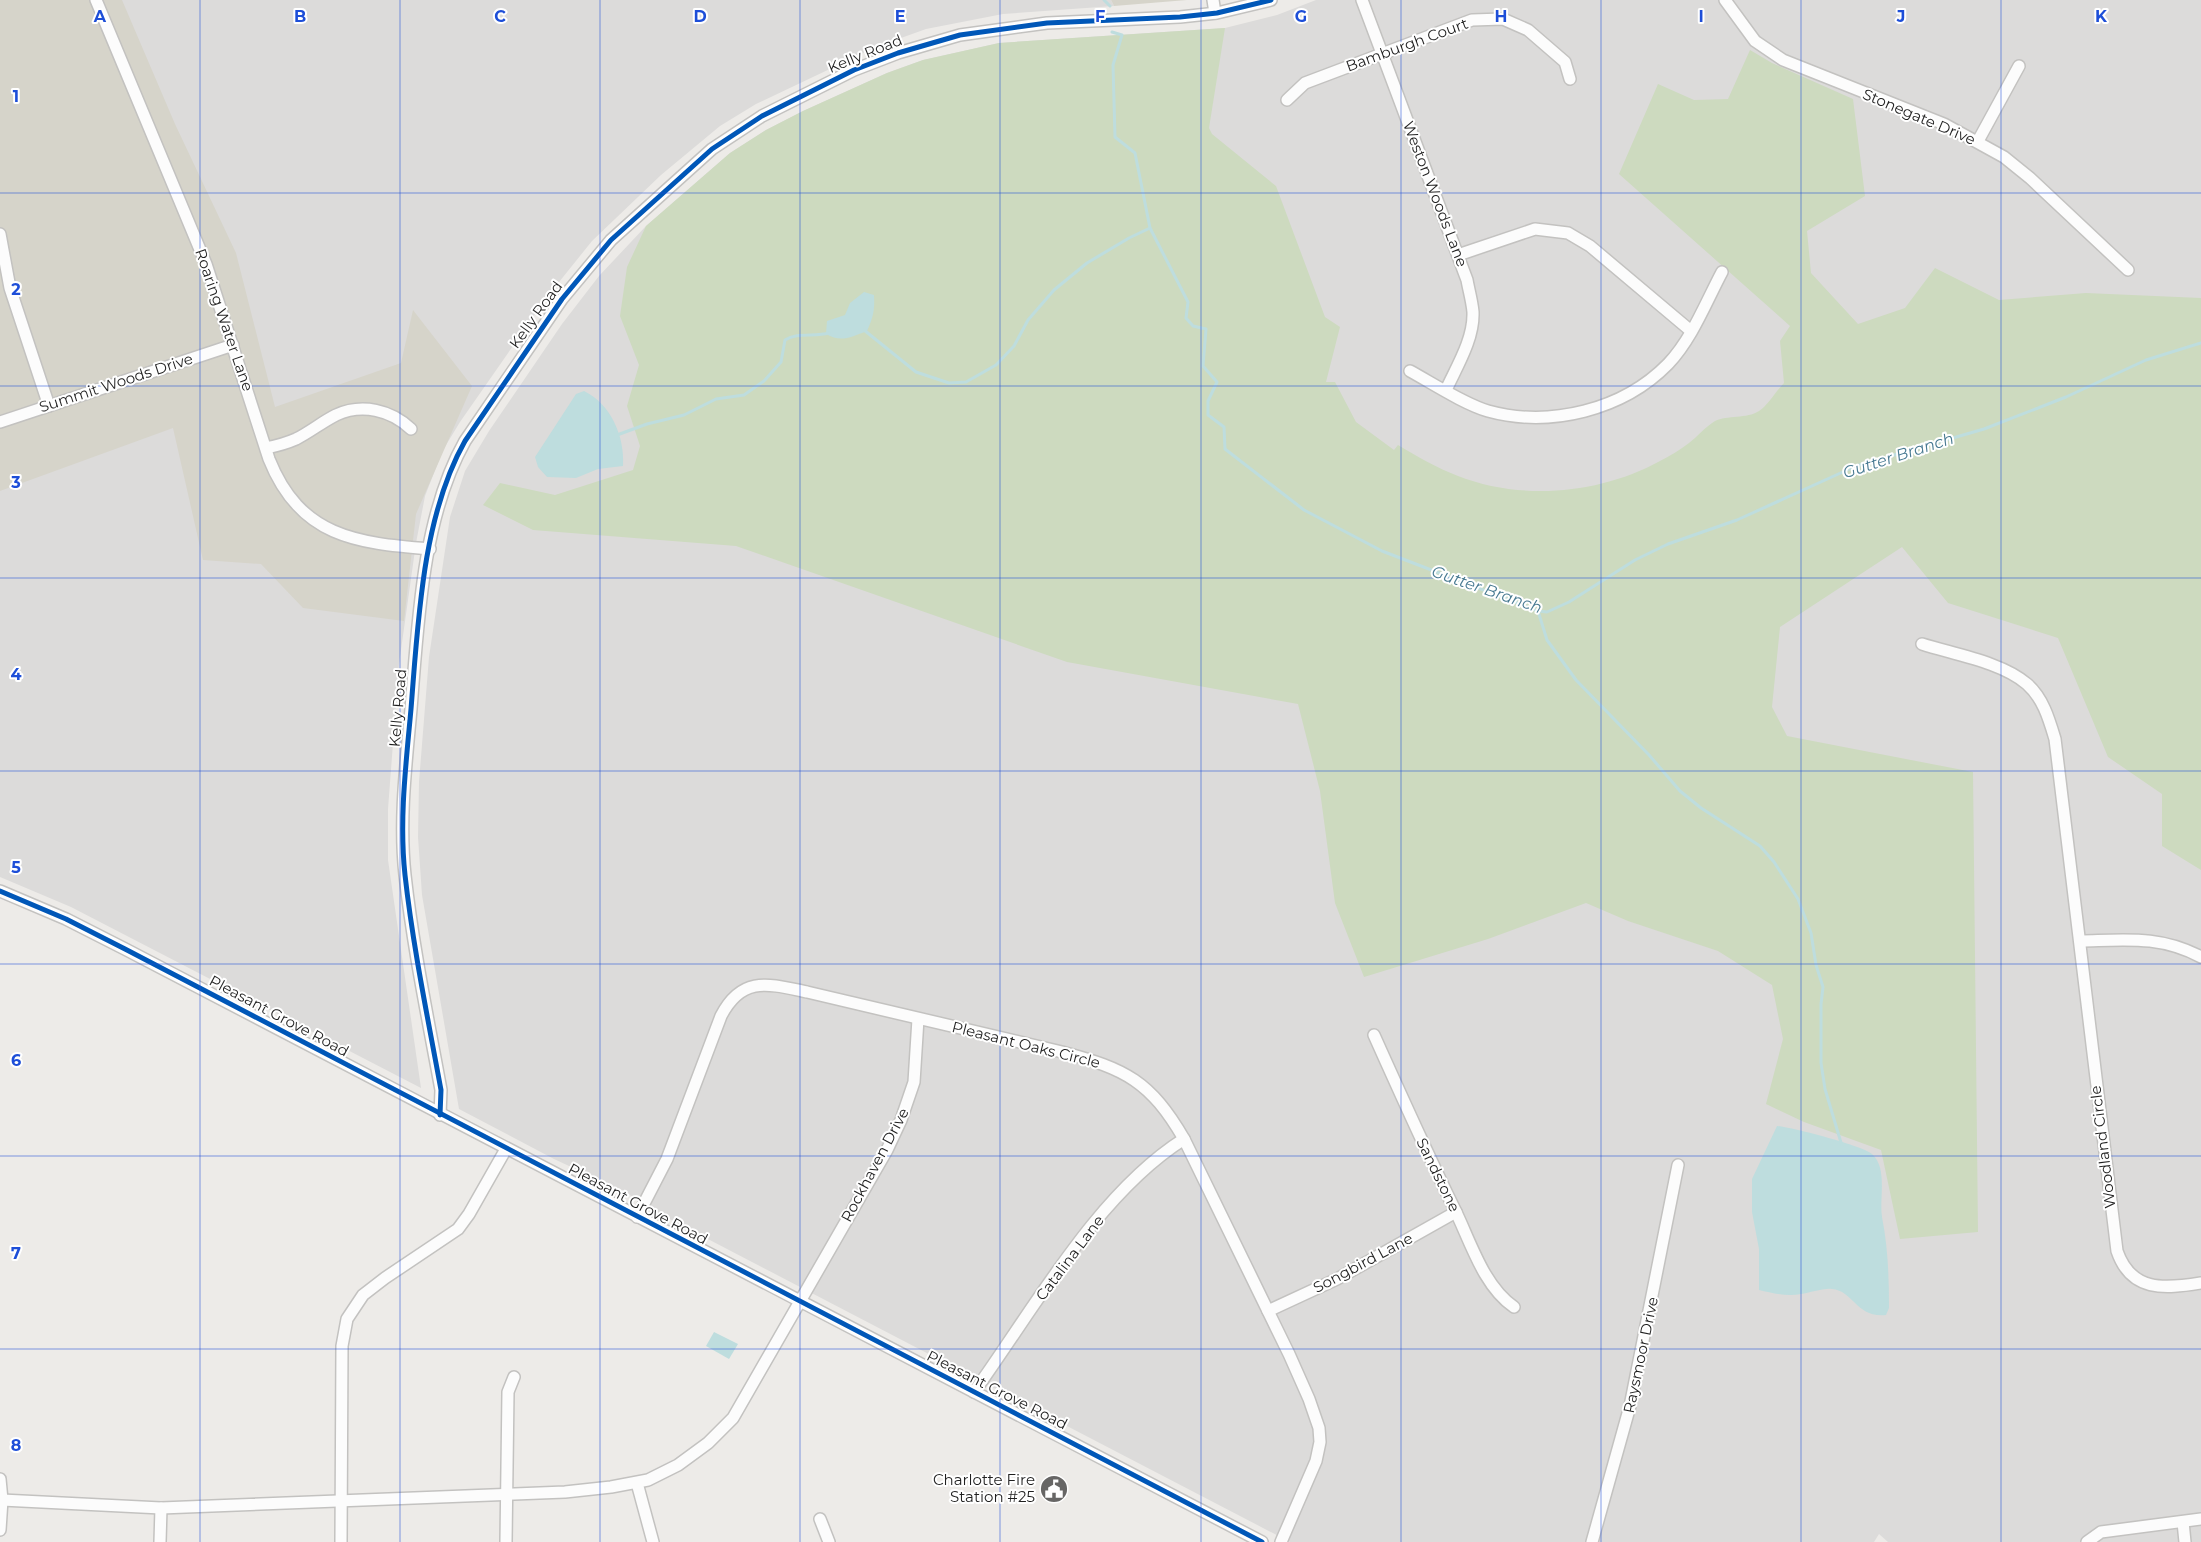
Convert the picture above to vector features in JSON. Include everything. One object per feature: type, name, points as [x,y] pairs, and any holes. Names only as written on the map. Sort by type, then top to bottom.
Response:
[{"type":"street","name":"Roaring Water Lane","points":[[96,0],[206,264],[276,475],[292,499],[308,515],[326,528],[358,540],[430,549]]},
{"type":"street","points":[[1213,0],[1215,13]]},
{"type":"street","name":"Kelly Road","points":[[440,1114],[441,1090],[411,918],[403,837],[405,779],[415,655],[430,549],[443,488],[454,461],[470,434],[562,299],[594,259],[639,212],[706,154],[740,129],[788,102],[854,70],[898,53],[960,35],[1047,23],[1180,17],[1215,13],[1271,0]]},
{"type":"street","name":"Weston Woods Lane","points":[[1362,0],[1467,280],[1473,313],[1465,350],[1446,390]]},
{"type":"street","name":"Stonegate Drive","points":[[1725,0],[1746,31],[1766,50],[1783,60],[1922,115],[1978,141],[2004,157],[2030,178],[2128,270]]},
{"type":"street","name":"Bamburgh Court","points":[[1287,100],[1305,83],[1472,20],[1503,19],[1528,30],[1565,62],[1570,79]]},
{"type":"street","points":[[1978,141],[2020,66]]},
{"type":"street","points":[[1458,255],[1535,229],[1568,233],[1590,246],[1691,331]]},
{"type":"street","points":[[0,234],[10,288],[49,406]]},
{"type":"street","points":[[1410,371],[1487,410],[1529,418],[1577,414],[1626,396],[1668,364],[1691,331],[1722,272]]},
{"type":"street","name":"Summit Woods Drive","points":[[0,422],[233,345]]},
{"type":"street","points":[[266,448],[296,439],[335,415],[359,409],[383,412],[398,419],[411,429]]},
{"type":"street","name":"Woodland Circle","points":[[1922,644],[2012,674],[2026,684],[2042,704],[2049,718],[2055,739],[2102,1142],[2117,1251],[2126,1270],[2149,1285],[2170,1287],[2201,1283]]},
{"type":"street","name":"Pleasant Grove Road","points":[[0,891],[66,919],[1262,1542]]},
{"type":"street","points":[[2080,941],[2153,941],[2172,943],[2201,957]]},
{"type":"street","name":"Pleasant Oaks Circle","points":[[637,1217],[667,1159],[728,1001],[740,991],[752,986],[772,985],[918,1018],[1062,1052],[1113,1068],[1142,1084],[1156,1097],[1168,1112],[1184,1139],[1309,1399],[1319,1428],[1320,1442],[1316,1461],[1281,1542]]},
{"type":"street","name":"Rockhaven Drive","points":[[2,1500],[161,1508],[565,1492],[637,1483],[678,1465],[708,1443],[733,1418],[868,1184],[901,1120],[914,1082],[918,1018]]},
{"type":"street","name":"Sandstone","points":[[1374,1035],[1479,1262],[1495,1289],[1505,1301],[1514,1307]]},
{"type":"street","name":"Catalina Lane","points":[[974,1392],[1052,1280],[1107,1209],[1146,1169],[1184,1139]]},
{"type":"street","points":[[341,1542],[342,1346],[347,1319],[363,1295],[458,1229],[469,1214],[506,1149]]},
{"type":"street","name":"Raysmoor Drive","points":[[1592,1542],[1630,1406],[1678,1165]]},
{"type":"street","name":"Songbird Lane","points":[[1268,1311],[1337,1279],[1456,1212]]},
{"type":"street","points":[[506,1542],[508,1392],[514,1377]]},
{"type":"street","points":[[0,1479],[2,1500],[0,1530]]},
{"type":"street","points":[[637,1483],[653,1542]]},
{"type":"street","points":[[160,1542],[161,1508]]},
{"type":"street","points":[[820,1519],[829,1542]]},
{"type":"street","points":[[2086,1542],[2101,1532],[2201,1519]]},
{"type":"street","points":[[2183,1522],[2185,1542]]},
{"type":"shaded area","points":[[0,0],[1111,0],[1114,6],[1003,14],[926,29],[876,47],[756,104],[720,126],[661,175],[592,241],[547,297],[460,422],[443,450],[425,496],[416,543],[399,664],[388,809],[388,860],[421,1088],[71,907],[0,877]]},
{"type":"shaded area","points":[[0,0],[122,0],[175,124],[236,253],[275,407],[401,363],[413,310],[472,386],[416,514],[404,621],[303,608],[261,564],[203,560],[173,428],[0,491]]},
{"type":"shaded area","points":[[1111,0],[1187,0],[1114,6]]},
{"type":"shaded area","points":[[1316,0],[2201,0],[2201,1542],[1888,1542],[1879,1534],[1874,1542],[1290,1542],[656,1212],[625,1192],[554,1159],[459,1109],[422,895],[418,837],[419,782],[429,657],[450,517],[465,471],[489,431],[562,324],[599,276],[646,226],[730,153],[766,130],[803,111],[887,73],[923,60],[999,43],[1225,28],[1277,15]]},
{"type":"green space","points":[[1225,28],[1209,128],[1212,134],[1276,186],[1325,317],[1340,327],[1326,382],[1335,382],[1356,422],[1394,450],[1398,445],[1458,476],[1483,484],[1508,489],[1534,491],[1587,487],[1612,481],[1637,472],[1671,455],[1689,443],[1715,421],[1749,415],[1759,411],[1784,383],[1780,341],[1790,326],[1619,174],[1658,84],[1694,100],[1728,99],[1750,50],[1772,63],[1853,99],[1865,196],[1807,231],[1811,273],[1858,324],[1905,308],[1935,268],[1999,300],[2086,293],[2201,298],[2201,870],[2162,846],[2162,794],[2108,757],[2058,638],[1948,603],[1902,547],[1780,627],[1772,707],[1787,736],[1973,772],[1978,1232],[1900,1239],[1881,1150],[1804,1122],[1766,1104],[1783,1039],[1772,985],[1718,951],[1628,921],[1586,903],[1488,939],[1364,977],[1335,903],[1320,791],[1298,704],[1067,662],[736,546],[533,530],[483,505],[500,483],[555,495],[633,470],[640,446],[627,406],[639,365],[620,316],[627,267],[646,226],[730,153],[766,130],[803,111],[887,73],[923,60],[999,43]]},
{"type":"water","points":[[864,292],[874,295],[873,314],[867,331],[841,339],[826,334],[827,321],[845,315],[850,303]]},
{"type":"water","points":[[584,391],[602,404],[614,422],[622,444],[623,466],[598,469],[576,478],[547,477],[538,467],[535,457],[576,394]]},
{"type":"water","points":[[1777,1126],[1811,1133],[1855,1146],[1872,1154],[1877,1160],[1880,1167],[1882,1184],[1881,1210],[1888,1262],[1889,1308],[1886,1315],[1876,1315],[1868,1312],[1846,1294],[1832,1289],[1791,1295],[1759,1290],[1759,1249],[1752,1212],[1752,1179]]},
{"type":"water","points":[[714,1332],[738,1344],[729,1359],[706,1346]]},
{"type":"waterway","name":"Gutter Branch","points":[[1104,0],[1110,6]]},
{"type":"waterway","name":"Gutter Branch","points":[[1112,32],[1122,35],[1113,65],[1115,137],[1135,153],[1150,228],[1188,302],[1186,318],[1193,326],[1206,329],[1203,366],[1217,382],[1208,401],[1208,415],[1224,427],[1225,449],[1304,510],[1382,551],[1538,611],[1547,612],[1569,602],[1635,560],[1668,544],[1737,520],[1856,466],[1984,429],[2066,397],[2146,360],[2201,343]]},
{"type":"waterway","points":[[864,330],[916,372],[949,383],[966,382],[996,365],[1014,346],[1028,320],[1054,290],[1087,263],[1150,228]]},
{"type":"waterway","points":[[617,435],[647,424],[684,415],[716,399],[744,395],[764,381],[781,362],[785,340],[801,335],[829,333]]},
{"type":"waterway","points":[[1538,611],[1547,640],[1576,680],[1649,755],[1680,791],[1701,808],[1760,846],[1774,862],[1798,899],[1811,933],[1816,965],[1823,987],[1821,1004],[1821,1063],[1825,1089],[1842,1146]]},
{"type":"cycle path","points":[[440,1115],[441,1090],[412,929],[403,854],[405,771],[424,571],[439,503],[465,441],[562,299],[611,240],[712,149],[762,116],[854,70],[898,53],[960,35],[1047,23],[1180,17],[1217,13],[1271,0]]},
{"type":"cycle path","points":[[0,891],[66,919],[125,949],[1262,1542]]},
{"type":"place","name":"Charlotte Fire Station #25","points":[[1054,1489]]}]
